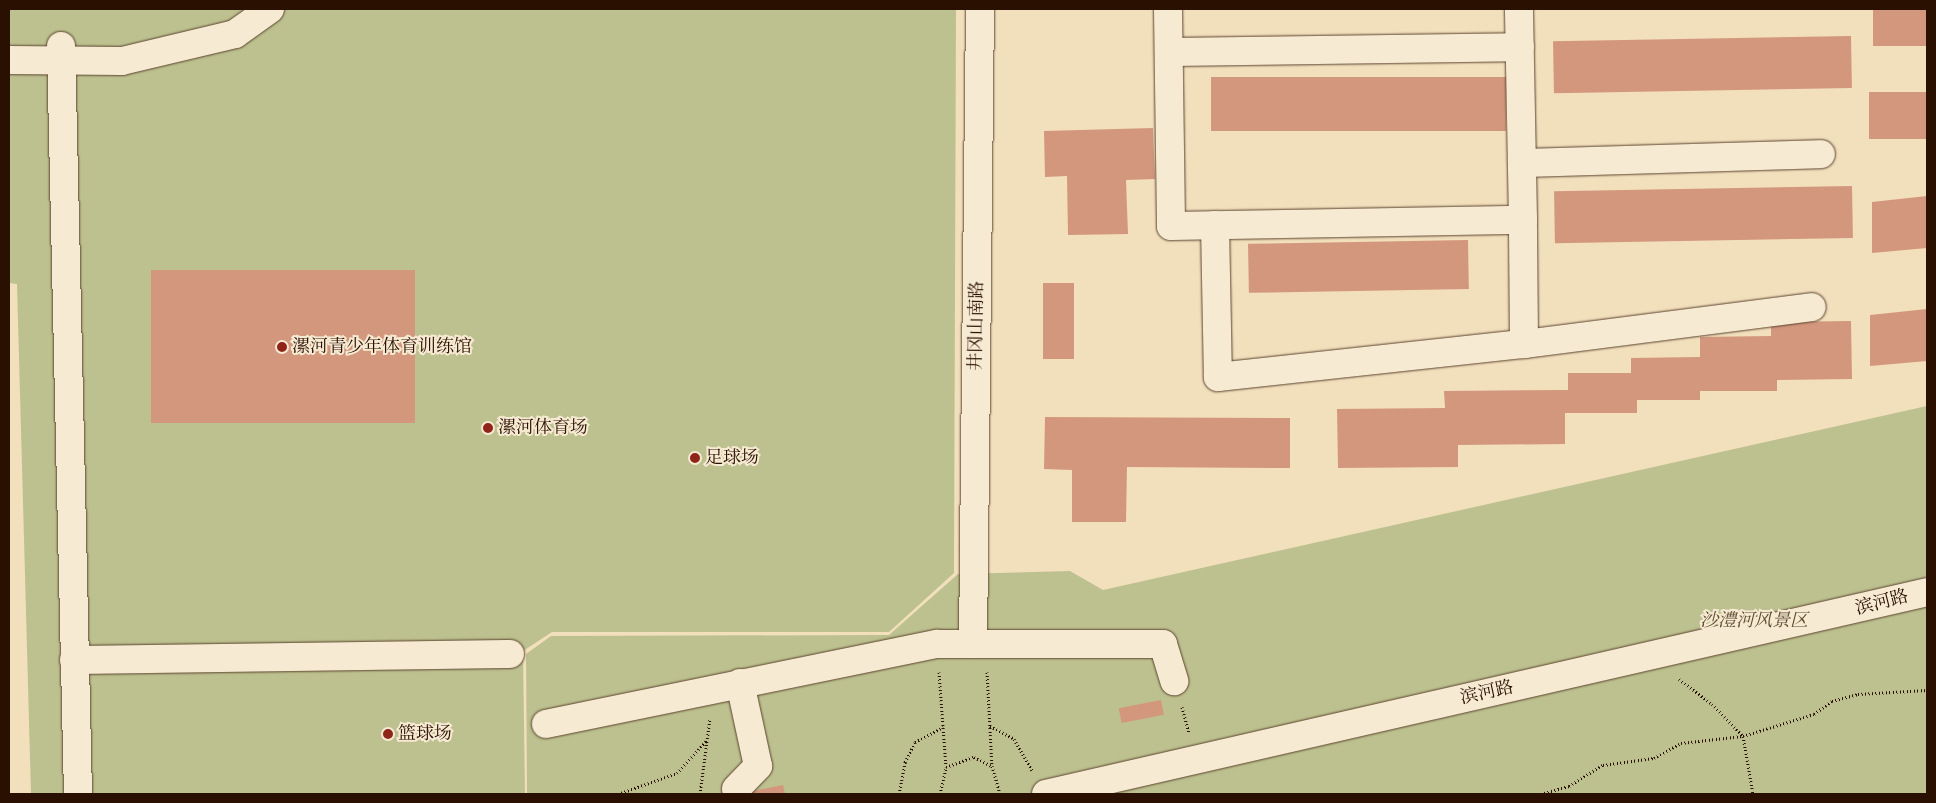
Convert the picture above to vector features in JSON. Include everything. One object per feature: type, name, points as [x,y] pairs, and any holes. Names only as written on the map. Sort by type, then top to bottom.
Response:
[{"type":"street","points":[[9,60],[109,46],[227,23],[248,9]]},
{"type":"street","points":[[9,45],[122,61],[235,34],[270,9]]},
{"type":"street","name":"井冈山南路","points":[[979,643],[980,9]]},
{"type":"street","points":[[1168,9],[1171,226],[1523,220]]},
{"type":"street","points":[[1519,9],[1524,344]]},
{"type":"street","points":[[1169,52],[1520,48]]},
{"type":"street","points":[[61,53],[78,794]]},
{"type":"street","points":[[1522,163],[1821,154]]},
{"type":"street","points":[[1215,225],[1218,377],[1524,344],[1812,308]]},
{"type":"street","name":"滨河路","points":[[1040,785],[1196,757],[1651,657],[1927,592]]},
{"type":"street","points":[[546,724],[937,644],[1163,644],[1174,681]]},
{"type":"street","points":[[74,660],[510,654]]},
{"type":"street","points":[[728,686],[758,766],[736,789]]},
{"type":"path","points":[[979,643],[990,726],[992,766],[1000,794]]},
{"type":"path","points":[[937,644],[946,767],[940,794]]},
{"type":"path","points":[[1651,657],[1712,704],[1743,736],[1753,794]]},
{"type":"path","points":[[1174,681],[1196,757]]},
{"type":"path","points":[[700,794],[707,740],[728,686]]},
{"type":"path","points":[[1541,794],[1569,786],[1603,765],[1654,758],[1681,743],[1743,736],[1814,714],[1832,701],[1858,694],[1927,690]]},
{"type":"path","points":[[990,726],[1014,739],[1028,755],[1040,785]]},
{"type":"path","points":[[900,794],[905,762],[915,742],[943,727]]},
{"type":"path","points":[[618,794],[677,773],[707,740]]},
{"type":"path","points":[[946,767],[974,757],[992,766]]},
{"type":"green space","name":"漯河体育场","points":[[9,9],[956,9],[954,573],[889,632],[552,632],[523,651],[525,794],[31,794],[17,284],[9,283]]},
{"type":"green space","name":"沙澧河风景区","points":[[1927,406],[1927,794],[527,794],[526,654],[551,636],[889,635],[958,574],[1070,571],[1103,590]]},
{"type":"building","points":[[1873,9],[1927,9],[1927,46],[1873,46]]},
{"type":"building","points":[[1851,36],[1852,88],[1554,93],[1553,41]]},
{"type":"building","points":[[1211,77],[1506,77],[1506,131],[1211,131]]},
{"type":"building","points":[[1869,92],[1927,92],[1927,139],[1869,139]]},
{"type":"building","points":[[1153,128],[1155,179],[1126,180],[1128,234],[1068,235],[1067,176],[1045,177],[1044,131]]},
{"type":"building","points":[[1852,186],[1853,238],[1555,243],[1554,191]]},
{"type":"building","points":[[1927,196],[1927,248],[1872,253],[1872,202]]},
{"type":"building","points":[[1468,240],[1469,289],[1249,293],[1248,244]]},
{"type":"building","name":"漯河青少年体育训练馆","points":[[151,270],[415,270],[415,423],[151,423]]},
{"type":"building","points":[[1043,283],[1074,283],[1074,359],[1043,359]]},
{"type":"building","points":[[1927,309],[1927,361],[1870,366],[1870,315]]},
{"type":"building","points":[[1851,321],[1852,379],[1777,380],[1777,391],[1700,391],[1700,400],[1637,400],[1637,413],[1565,413],[1565,444],[1458,445],[1458,467],[1338,468],[1337,409],[1445,408],[1444,391],[1568,390],[1568,373],[1631,373],[1631,358],[1700,357],[1700,337],[1771,336],[1771,322]]},
{"type":"building","points":[[1045,417],[1290,418],[1290,468],[1127,467],[1126,522],[1072,522],[1072,470],[1044,469]]},
{"type":"building","points":[[1161,700],[1164,715],[1122,723],[1119,708]]},
{"type":"building","points":[[783,785],[785,794],[753,794],[753,791]]},
{"type":"place","name":"漯河青少年体育训练馆","points":[[282,347]]},
{"type":"place","name":"漯河体育场","points":[[488,428]]},
{"type":"place","name":"足球场","points":[[695,458]]},
{"type":"place","name":"篮球场","points":[[388,734]]}]
